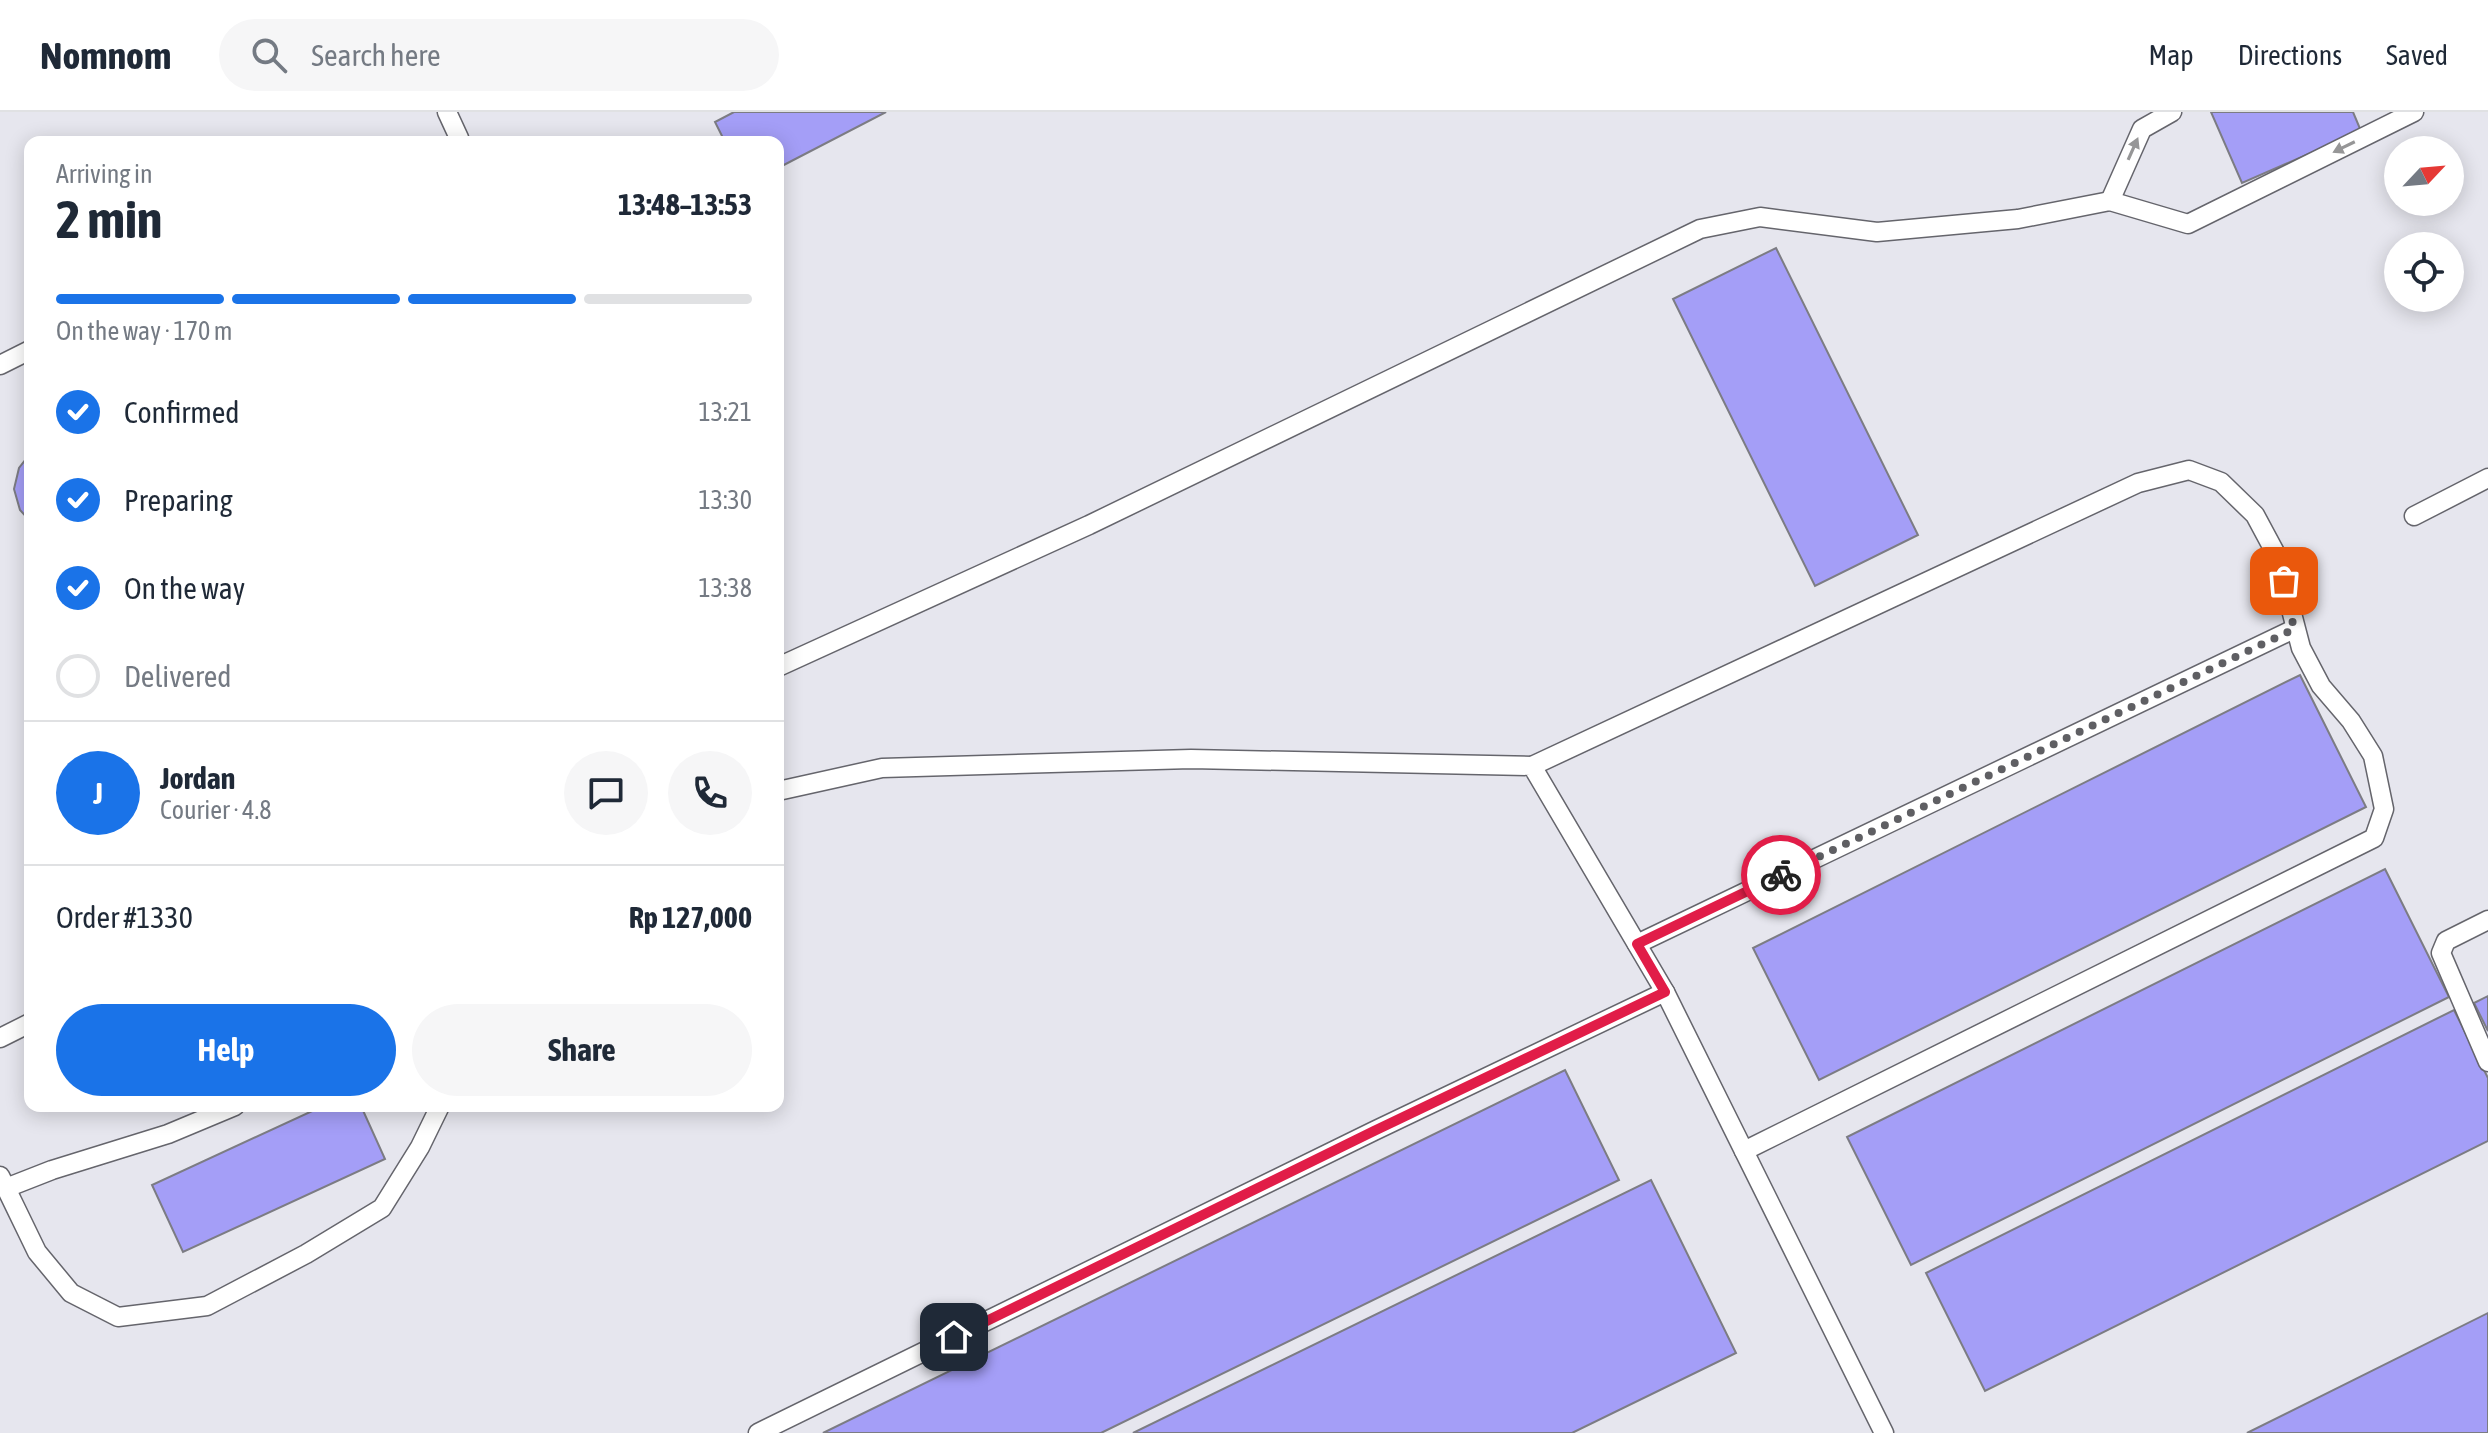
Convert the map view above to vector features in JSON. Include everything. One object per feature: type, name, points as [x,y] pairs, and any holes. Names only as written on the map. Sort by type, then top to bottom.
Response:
[{"type":"lane","points":[[447,112],[455,136]]},
{"type":"lane","points":[[2110,201],[2142,129],[2172,112]]},
{"type":"lane","points":[[784,664],[1089,525],[1700,229],[1760,217],[1877,232],[2018,219],[2110,201],[2188,224],[2414,112]]},
{"type":"lane","points":[[0,365],[24,353]]},
{"type":"lane","points":[[784,790],[898,767],[1191,759],[1532,766],[2138,483],[2189,470],[2221,482],[2255,515],[2277,556],[2294,629],[2321,686],[2351,721],[2373,756],[2384,809],[2374,838],[1744,1151]]},
{"type":"lane","points":[[2414,516],[2488,478]]},
{"type":"lane","points":[[1637,944],[2294,629]]},
{"type":"lane","points":[[1532,766],[1665,992],[1884,1433]]},
{"type":"lane","points":[[2488,920],[2446,941],[2441,953],[2488,1062]]},
{"type":"lane","points":[[758,1433],[1665,992]]},
{"type":"lane","points":[[0,1038],[24,1026]]},
{"type":"lane","points":[[221,1112],[168,1134],[3,1182],[37,1252],[71,1293],[118,1317],[207,1306],[306,1254],[382,1208],[420,1147],[437,1112]]},
{"type":"building","points":[[734,112],[886,112],[784,165],[784,136],[722,136],[715,122]]},
{"type":"building","points":[[2211,112],[2353,112],[2361,131],[2242,183]]},
{"type":"building","points":[[1776,248],[1918,535],[1815,586],[1673,299]]},
{"type":"building","points":[[24,462],[24,514],[14,489],[19,468]]},
{"type":"building","points":[[2300,675],[2366,807],[1819,1080],[1753,948]]},
{"type":"building","points":[[2385,869],[2449,997],[1911,1265],[1847,1137]]},
{"type":"building","points":[[2488,996],[2488,1031],[2474,1003]]},
{"type":"building","points":[[2454,1010],[2488,1078],[2488,1141],[1985,1391],[1926,1273]]},
{"type":"building","points":[[1565,1070],[1619,1180],[1101,1433],[823,1433]]},
{"type":"building","points":[[310,1112],[364,1112],[385,1159],[183,1252],[152,1185]]},
{"type":"building","points":[[1651,1180],[1736,1353],[1572,1433],[1133,1433]]},
{"type":"building","points":[[2488,1313],[2488,1433],[2247,1433]]},
{"type":"way so far","points":[[1781,875],[2294,629],[2284,581]]},
{"type":"route","points":[[954,1337],[1665,992],[1637,944],[1781,875]]}]
